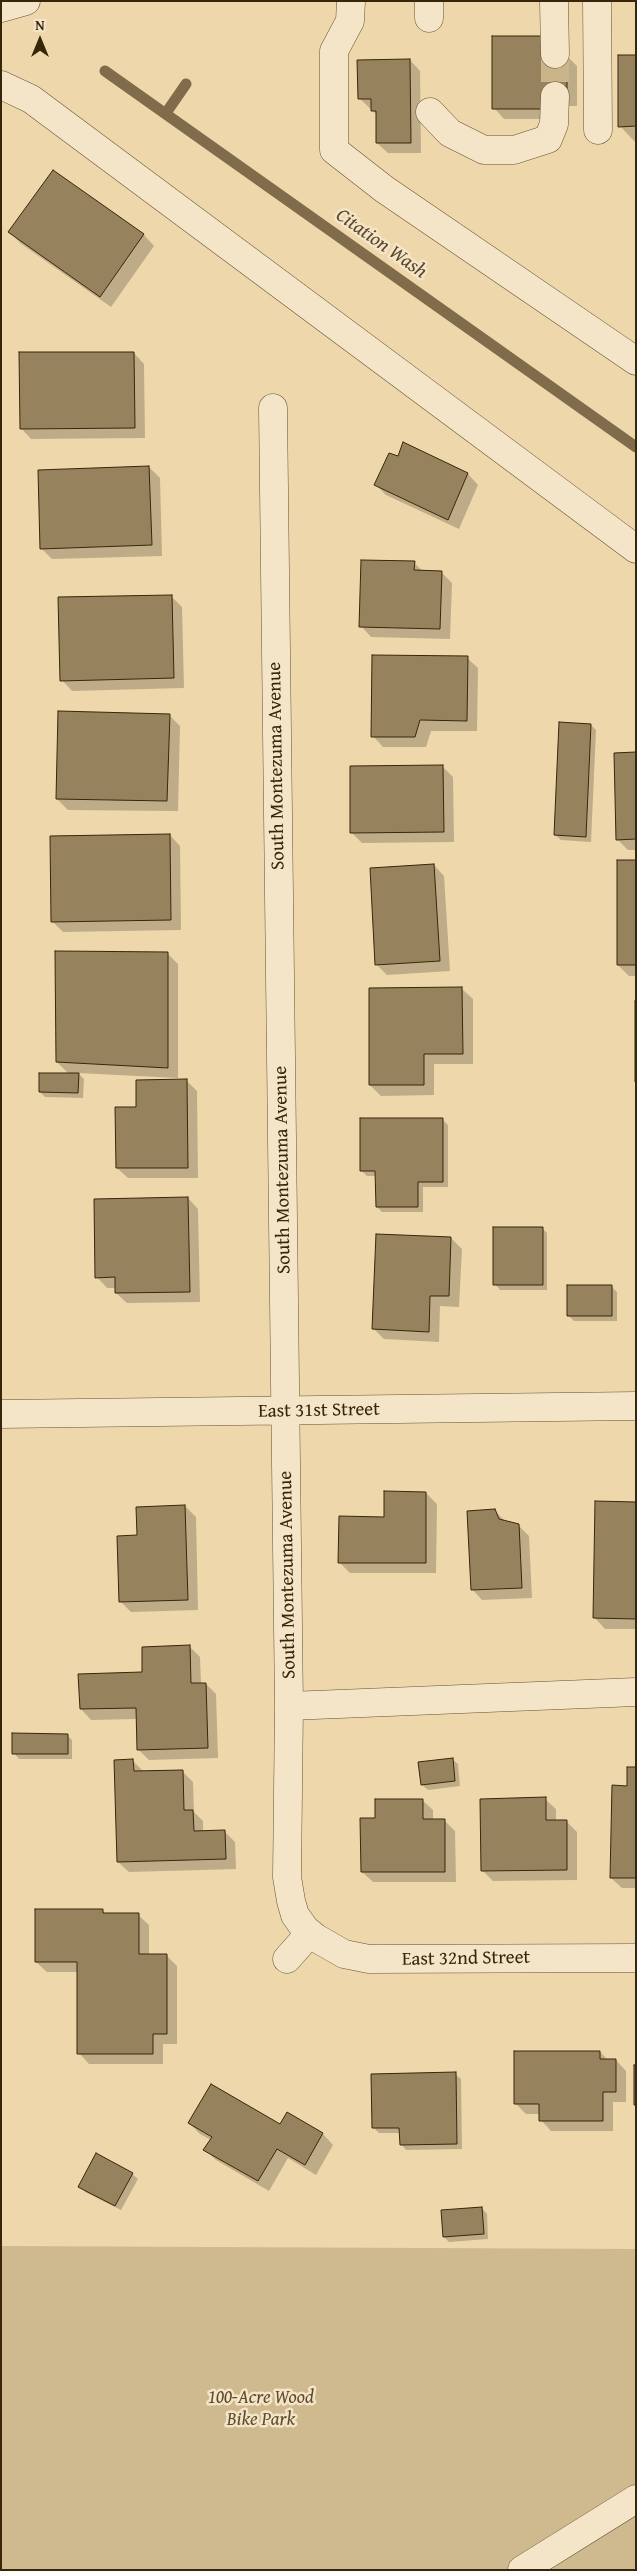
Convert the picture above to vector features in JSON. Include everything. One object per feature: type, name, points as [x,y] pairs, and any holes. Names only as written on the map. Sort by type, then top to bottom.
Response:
[{"type":"street","points":[[1,8],[26,1]]},
{"type":"street","points":[[351,1],[350,21],[334,51],[334,150],[384,189],[636,361]]},
{"type":"street","points":[[554,1],[554,54]]},
{"type":"street","points":[[597,1],[598,130]]},
{"type":"street","points":[[1,85],[39,105],[636,549]]},
{"type":"street","points":[[430,112],[450,133],[484,150],[514,150],[548,139],[554,124],[554,96]]},
{"type":"street","name":"South Montezuma Avenue","points":[[273,408],[289,1706],[287,1878],[295,1915],[307,1931]]},
{"type":"street","name":"East 31st Street","points":[[1,1414],[636,1406]]},
{"type":"street","points":[[289,1706],[636,1692]]},
{"type":"street","points":[[287,1959],[307,1931]]},
{"type":"street","name":"East 32nd Street","points":[[307,1931],[344,1954],[369,1959],[636,1958]]},
{"type":"street","points":[[522,2570],[636,2499]]},
{"type":"green space","name":"100-Acre Wood Bike Park","points":[[1,2246],[636,2249],[636,2570],[1,2570]]},
{"type":"building","points":[[492,36],[545,36],[567,54],[567,96],[544,109],[492,109]]},
{"type":"building","points":[[618,55],[636,55],[636,126],[618,127]]},
{"type":"building","points":[[410,59],[411,143],[376,143],[376,111],[371,111],[371,99],[358,99],[357,60]]},
{"type":"building","points":[[53,170],[144,234],[100,297],[8,232]]},
{"type":"building","points":[[19,352],[134,352],[135,428],[20,429]]},
{"type":"building","points":[[403,442],[468,473],[448,520],[374,485],[389,453],[398,456]]},
{"type":"building","points":[[149,466],[152,545],[40,549],[38,470]]},
{"type":"building","points":[[361,560],[415,561],[414,570],[442,571],[440,629],[359,627]]},
{"type":"building","points":[[172,595],[174,678],[60,681],[58,597]]},
{"type":"building","points":[[372,655],[468,656],[467,721],[420,720],[415,737],[371,737]]},
{"type":"building","points":[[58,711],[170,714],[167,801],[56,799]]},
{"type":"building","points":[[559,722],[591,724],[586,837],[554,835]]},
{"type":"building","points":[[636,752],[636,839],[616,840],[614,753]]},
{"type":"building","points":[[443,765],[444,832],[350,833],[350,766]]},
{"type":"building","points":[[170,834],[171,920],[51,922],[50,836]]},
{"type":"building","points":[[617,860],[636,860],[636,965],[617,965]]},
{"type":"building","points":[[434,864],[440,961],[375,965],[370,868]]},
{"type":"building","points":[[55,951],[168,952],[168,1068],[56,1062]]},
{"type":"building","points":[[462,987],[463,1054],[424,1054],[424,1085],[369,1085],[369,988]]},
{"type":"building","points":[[636,1001],[636,1082],[635,1082]]},
{"type":"building","points":[[39,1073],[79,1073],[78,1093],[39,1092]]},
{"type":"building","points":[[187,1079],[188,1168],[116,1168],[115,1107],[136,1107],[136,1080]]},
{"type":"building","points":[[360,1118],[443,1118],[443,1182],[418,1182],[418,1207],[376,1207],[375,1171],[360,1171]]},
{"type":"building","points":[[188,1197],[190,1292],[115,1293],[115,1277],[95,1278],[94,1199]]},
{"type":"building","points":[[493,1227],[543,1227],[543,1285],[493,1285]]},
{"type":"building","points":[[376,1234],[451,1237],[449,1296],[430,1296],[429,1332],[372,1329]]},
{"type":"building","points":[[567,1285],[612,1285],[612,1316],[567,1316]]},
{"type":"building","points":[[384,1491],[426,1492],[426,1563],[338,1563],[339,1516],[384,1517]]},
{"type":"building","points":[[595,1501],[636,1502],[636,1619],[593,1618]]},
{"type":"building","points":[[185,1505],[188,1600],[119,1602],[117,1536],[137,1535],[136,1507]]},
{"type":"building","points":[[495,1509],[499,1519],[519,1524],[522,1588],[471,1590],[467,1511]]},
{"type":"building","points":[[190,1645],[191,1683],[206,1683],[208,1748],[137,1750],[136,1708],[80,1709],[78,1674],[142,1672],[142,1647]]},
{"type":"building","points":[[12,1733],[68,1734],[68,1754],[12,1754]]},
{"type":"building","points":[[453,1758],[455,1781],[421,1785],[418,1762]]},
{"type":"building","points":[[133,1759],[134,1771],[183,1770],[184,1810],[193,1810],[194,1831],[225,1830],[226,1859],[117,1862],[114,1760]]},
{"type":"building","points":[[627,1767],[636,1767],[636,1878],[610,1878],[612,1785],[627,1786]]},
{"type":"building","points":[[546,1797],[546,1820],[567,1820],[567,1870],[481,1871],[480,1799]]},
{"type":"building","points":[[375,1799],[423,1799],[423,1819],[445,1819],[445,1872],[361,1872],[360,1818],[375,1818]]},
{"type":"building","points":[[35,1909],[103,1909],[103,1913],[139,1913],[139,1954],[167,1954],[167,2034],[153,2034],[153,2054],[77,2054],[77,1962],[35,1962]]},
{"type":"building","points":[[514,2051],[600,2051],[600,2059],[616,2059],[616,2092],[603,2092],[603,2121],[539,2121],[539,2104],[514,2104]]},
{"type":"building","points":[[634,2065],[636,2065],[636,2105],[634,2105]]},
{"type":"building","points":[[456,2072],[457,2144],[400,2145],[399,2128],[372,2128],[371,2074]]},
{"type":"building","points":[[211,2084],[280,2124],[287,2112],[323,2133],[305,2165],[277,2149],[258,2181],[203,2150],[212,2137],[188,2123]]},
{"type":"building","points":[[96,2153],[133,2173],[115,2206],[78,2187]]},
{"type":"building","points":[[482,2207],[484,2234],[443,2237],[441,2210]]},
{"type":"waterway","name":"Citation Wash","points":[[105,71],[636,447]]},
{"type":"waterway","points":[[166,113],[186,84]]},
{"type":"tunnel","points":[[555,54],[555,96]]}]
